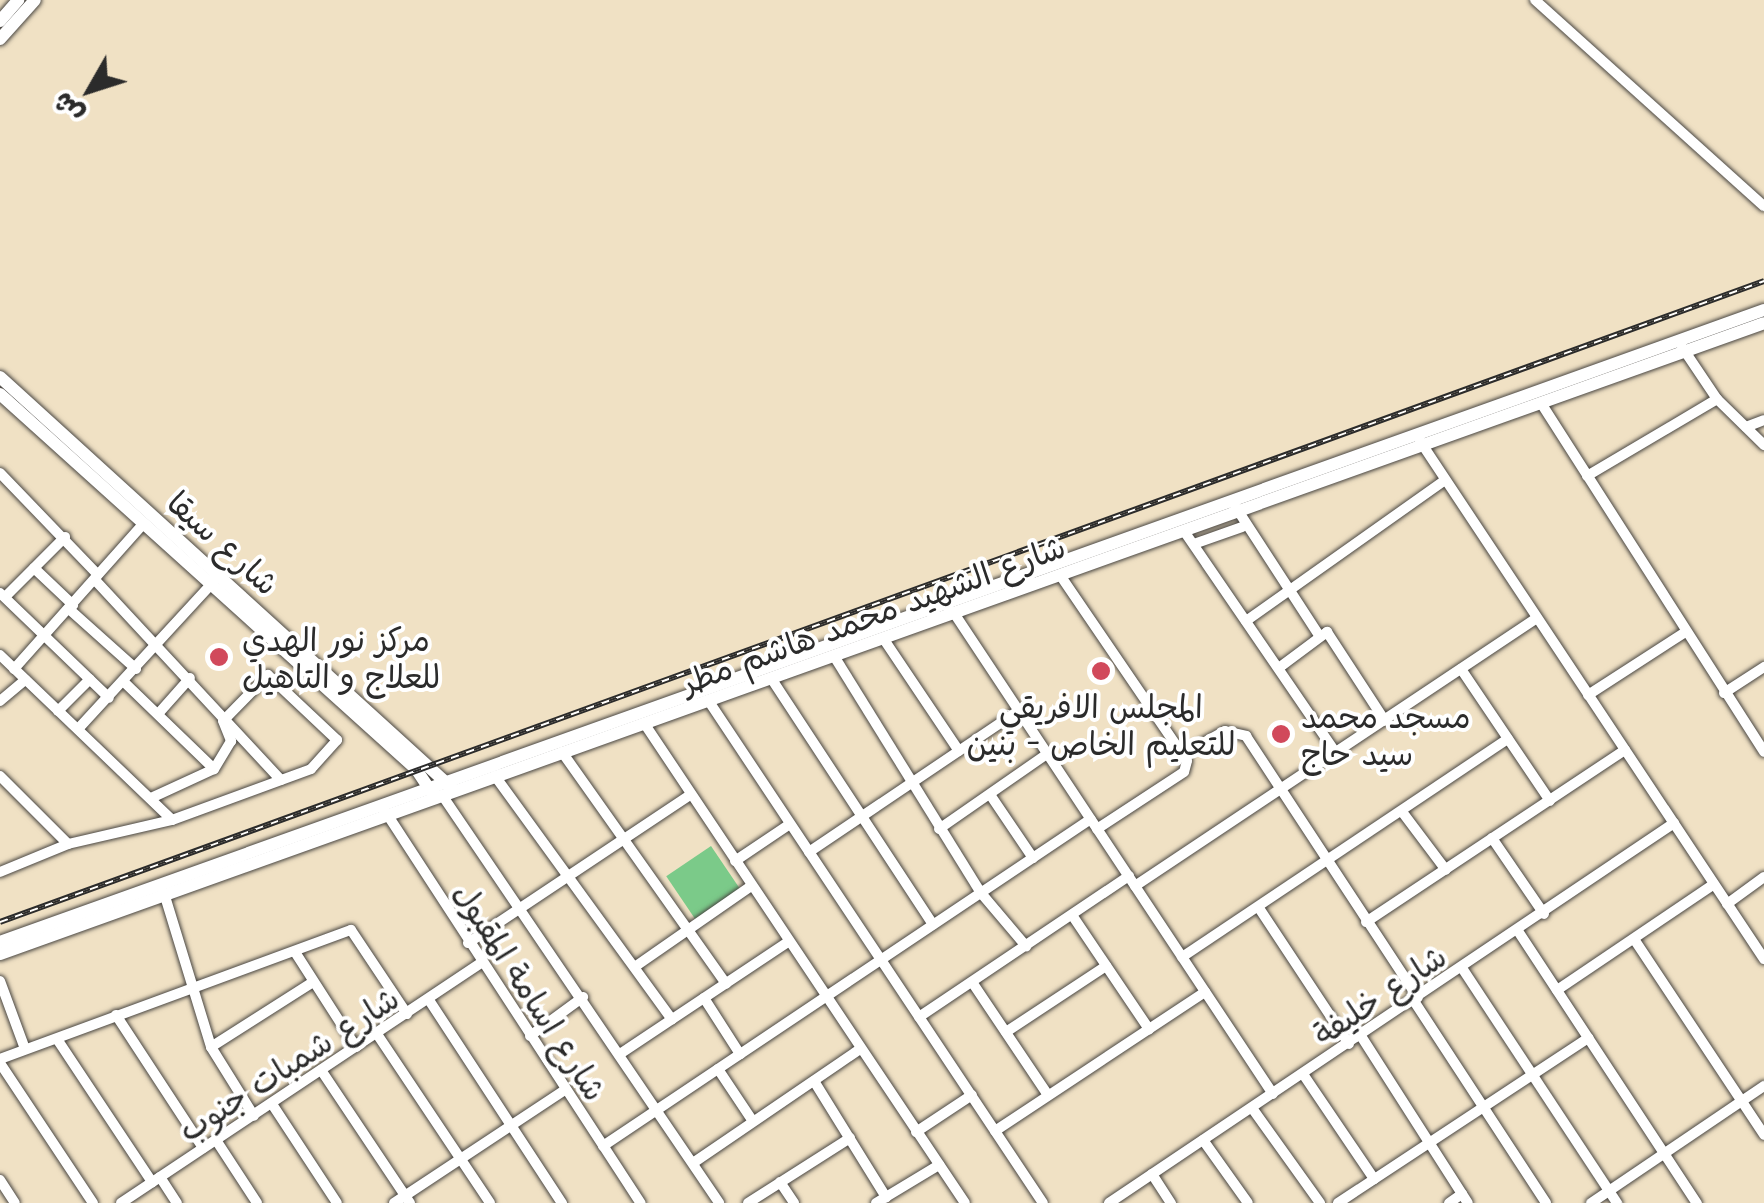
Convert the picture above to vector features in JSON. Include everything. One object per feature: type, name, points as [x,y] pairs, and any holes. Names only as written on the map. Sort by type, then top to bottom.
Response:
[{"type":"main road","points":[[0,21],[18,0]]},
{"type":"main road","points":[[0,38],[34,0]]},
{"type":"main road","name":"شارع الشهيد محمد هاشم مطر","points":[[1420,440],[1541,403],[1764,310]]},
{"type":"main road","name":"شارع الشهيد محمد هاشم مطر","points":[[0,942],[442,791],[1682,346],[1764,323]]},
{"type":"main road","name":"شارع سيقا","points":[[0,377],[442,791]]},
{"type":"main road","name":"شارع سيقا","points":[[0,394],[442,791]]},
{"type":"main road","name":"شارع الشهيد محمد هاشم مطر","points":[[442,791],[494,776],[1184,531],[1236,507]]},
{"type":"main road","name":"شارع الشهيد محمد هاشم مطر","points":[[0,954],[384,810]]},
{"type":"street","points":[[1536,0],[1764,206]]},
{"type":"street","points":[[1682,346],[1716,399],[1764,445]]},
{"type":"street","points":[[1587,476],[1716,399]]},
{"type":"street","points":[[1541,403],[1684,633],[1764,752]]},
{"type":"street","points":[[1746,427],[1764,420]]},
{"type":"street","points":[[1420,440],[1764,959]]},
{"type":"street","points":[[3,480],[65,536],[223,721],[282,780]]},
{"type":"street","points":[[1246,621],[1445,480]]},
{"type":"street","points":[[1236,507],[1242,527],[1318,634],[1333,638],[1385,721]]},
{"type":"street","points":[[14,669],[144,523]]},
{"type":"street","points":[[1194,544],[1242,527]]},
{"type":"street","points":[[1184,531],[1336,753]]},
{"type":"street","points":[[65,536],[2,595],[109,698]]},
{"type":"street","points":[[34,568],[136,669]]},
{"type":"street","points":[[603,1146],[1032,858],[1184,772],[1183,754],[1060,575]]},
{"type":"street","points":[[78,729],[213,582]]},
{"type":"street","points":[[954,613],[1273,1094]]},
{"type":"street","points":[[919,1017],[1072,914],[1282,790],[1537,618]]},
{"type":"street","points":[[1588,694],[1684,633]]},
{"type":"street","points":[[1280,667],[1318,634]]},
{"type":"street","points":[[883,638],[959,751]]},
{"type":"street","points":[[0,656],[172,820]]},
{"type":"street","points":[[834,656],[909,784],[981,893],[1026,946]]},
{"type":"street","points":[[1724,693],[1764,667]]},
{"type":"street","points":[[1461,669],[1550,801]]},
{"type":"street","points":[[0,872],[68,844],[172,820],[282,780],[331,753],[337,740],[326,720],[272,674],[223,721]]},
{"type":"street","points":[[158,714],[190,678]]},
{"type":"street","points":[[770,678],[933,925]]},
{"type":"street","points":[[58,711],[90,679]]},
{"type":"street","points":[[0,701],[26,680]]},
{"type":"street","points":[[124,682],[214,769]]},
{"type":"street","points":[[708,700],[1044,1203]]},
{"type":"street","points":[[809,852],[1018,710]]},
{"type":"street","points":[[151,798],[214,769],[231,742],[223,721]]},
{"type":"street","points":[[644,723],[824,998],[965,1203]]},
{"type":"street","points":[[1183,754],[1234,729],[1282,790],[1543,1198],[1526,1203]]},
{"type":"street","points":[[1182,956],[1328,864],[1508,739]]},
{"type":"street","points":[[1366,922],[1625,750]]},
{"type":"street","points":[[562,752],[726,984]]},
{"type":"street","points":[[939,829],[1047,754]]},
{"type":"street","points":[[0,776],[68,844]]},
{"type":"street","points":[[494,776],[573,876],[672,1020]]},
{"type":"street","points":[[442,791],[720,1203]]},
{"type":"street","points":[[468,943],[691,794]]},
{"type":"street","points":[[990,796],[1032,858]]},
{"type":"street","name":"شارع اسامة المقبول","points":[[384,810],[638,1202]]},
{"type":"street","points":[[1403,813],[1446,870]]},
{"type":"street","name":"شارع خليفة","points":[[1109,1203],[1674,823]]},
{"type":"street","points":[[734,861],[790,824]]},
{"type":"street","points":[[1492,838],[1544,914]]},
{"type":"street","points":[[1728,904],[1764,877]]},
{"type":"street","points":[[1557,990],[1714,884]]},
{"type":"street","points":[[636,966],[752,886]]},
{"type":"street","points":[[164,894],[197,987],[211,1046],[254,1116]]},
{"type":"street","points":[[1259,908],[1349,1044]]},
{"type":"street","points":[[1072,914],[1149,1029]]},
{"type":"street","points":[[93,1203],[0,1061],[351,930],[407,1014]]},
{"type":"street","points":[[1518,931],[1697,1203]]},
{"type":"street","points":[[1634,939],[1764,1135]]},
{"type":"street","points":[[620,1054],[788,942]]},
{"type":"street","points":[[295,952],[356,1048]]},
{"type":"street","name":"شارع شمبات جنوب","points":[[121,1203],[481,963]]},
{"type":"street","points":[[1006,1032],[1106,966]]},
{"type":"street","points":[[1462,968],[1617,1203]]},
{"type":"street","points":[[0,981],[25,1049]]},
{"type":"street","points":[[211,1046],[313,982]]},
{"type":"street","points":[[972,982],[1048,1096]]},
{"type":"street","points":[[995,1130],[1206,992]]},
{"type":"street","points":[[530,1036],[583,997]]},
{"type":"street","points":[[704,998],[740,1054]]},
{"type":"street","points":[[428,1000],[562,1203]]},
{"type":"street","points":[[116,1015],[204,1148]]},
{"type":"street","points":[[377,1034],[490,1203]]},
{"type":"street","points":[[1360,1036],[1465,1198],[1448,1203]]},
{"type":"street","points":[[1338,1203],[1588,1038]]},
{"type":"street","points":[[57,1039],[156,1180],[177,1203]]},
{"type":"street","points":[[693,1163],[860,1049]]},
{"type":"street","points":[[718,1069],[752,1120]]},
{"type":"street","points":[[321,1070],[407,1199]]},
{"type":"street","points":[[1303,1074],[1374,1179]]},
{"type":"street","points":[[814,1081],[850,1138],[881,1200],[938,1165]]},
{"type":"street","points":[[1591,1203],[1764,1086]]},
{"type":"street","points":[[394,1203],[407,1199],[566,1090]]},
{"type":"street","points":[[916,1132],[972,1095]]},
{"type":"street","points":[[272,1104],[337,1203]]},
{"type":"street","points":[[1252,1108],[1320,1203]]},
{"type":"street","points":[[748,1203],[850,1138]]},
{"type":"street","points":[[216,1140],[257,1203]]},
{"type":"street","points":[[1204,1140],[1248,1203]]},
{"type":"street","points":[[1152,1174],[1171,1203]]},
{"type":"street","points":[[0,1180],[15,1203]]},
{"type":"street","points":[[780,1182],[794,1203]]},
{"type":"green space","points":[[711,846],[740,889],[695,919],[666,876]]},
{"type":"railway","points":[[0,922],[1764,281]]},
{"type":"place","name":"مركز نور الهدي للعلاج و التاهيل","points":[[219,657]]},
{"type":"place","name":"المجلس الافريقي للتعليم الخاص - بنين","points":[[1101,671]]},
{"type":"place","name":"مسجد محمد سيد حاج","points":[[1281,734]]}]
